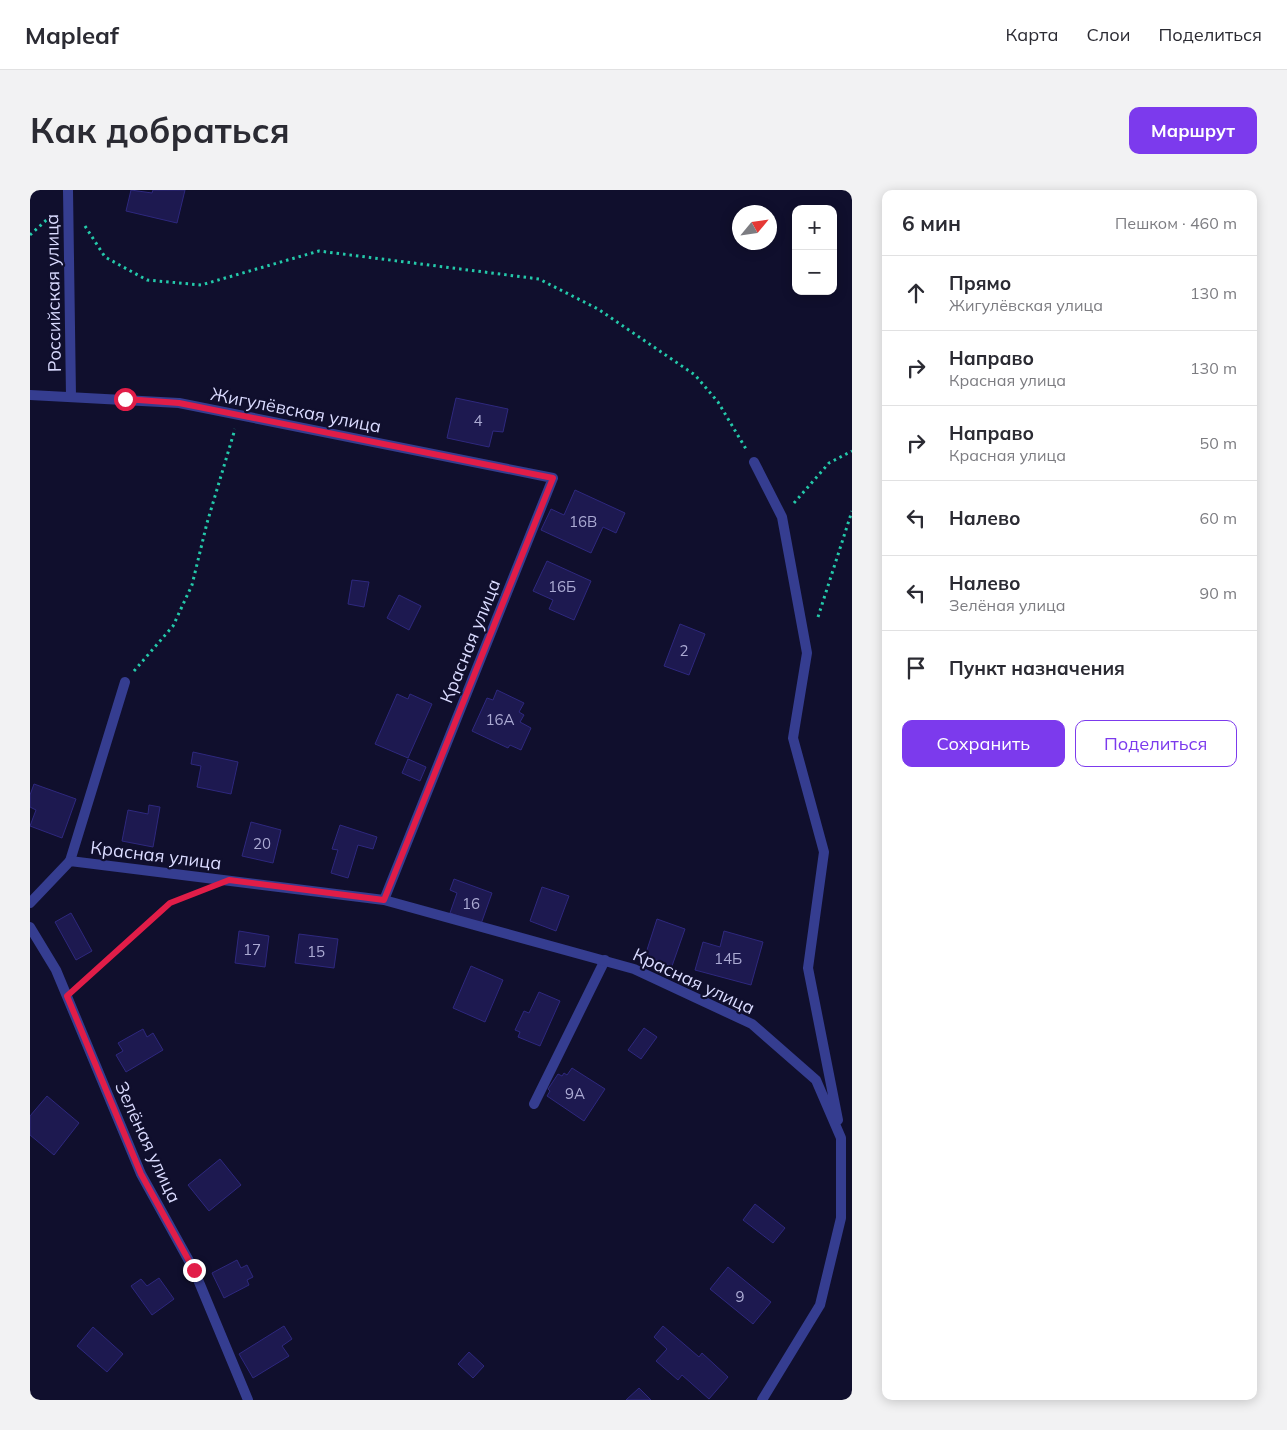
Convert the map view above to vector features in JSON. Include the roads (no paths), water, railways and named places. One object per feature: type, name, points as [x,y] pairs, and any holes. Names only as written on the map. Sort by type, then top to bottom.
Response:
[{"type":"street","name":"Российская улица","points":[[68,195],[71,396]]},
{"type":"street","name":"Жигулёвская улица","points":[[30,395],[179,403],[553,478]]},
{"type":"street","points":[[754,462],[782,517],[807,653],[793,738],[824,852],[808,968],[841,1138]]},
{"type":"street","name":"Красная улица","points":[[384,900],[553,478]]},
{"type":"street","points":[[70,861],[125,682]]},
{"type":"street","name":"Красная улица","points":[[30,903],[70,861],[384,900],[634,968],[752,1024],[816,1080],[841,1138],[841,1218],[820,1305],[762,1400]]},
{"type":"street","name":"Зелёная улица","points":[[30,927],[56,970],[141,1174],[194,1270],[248,1400]]},
{"type":"street","points":[[534,1104],[605,960]]}]
